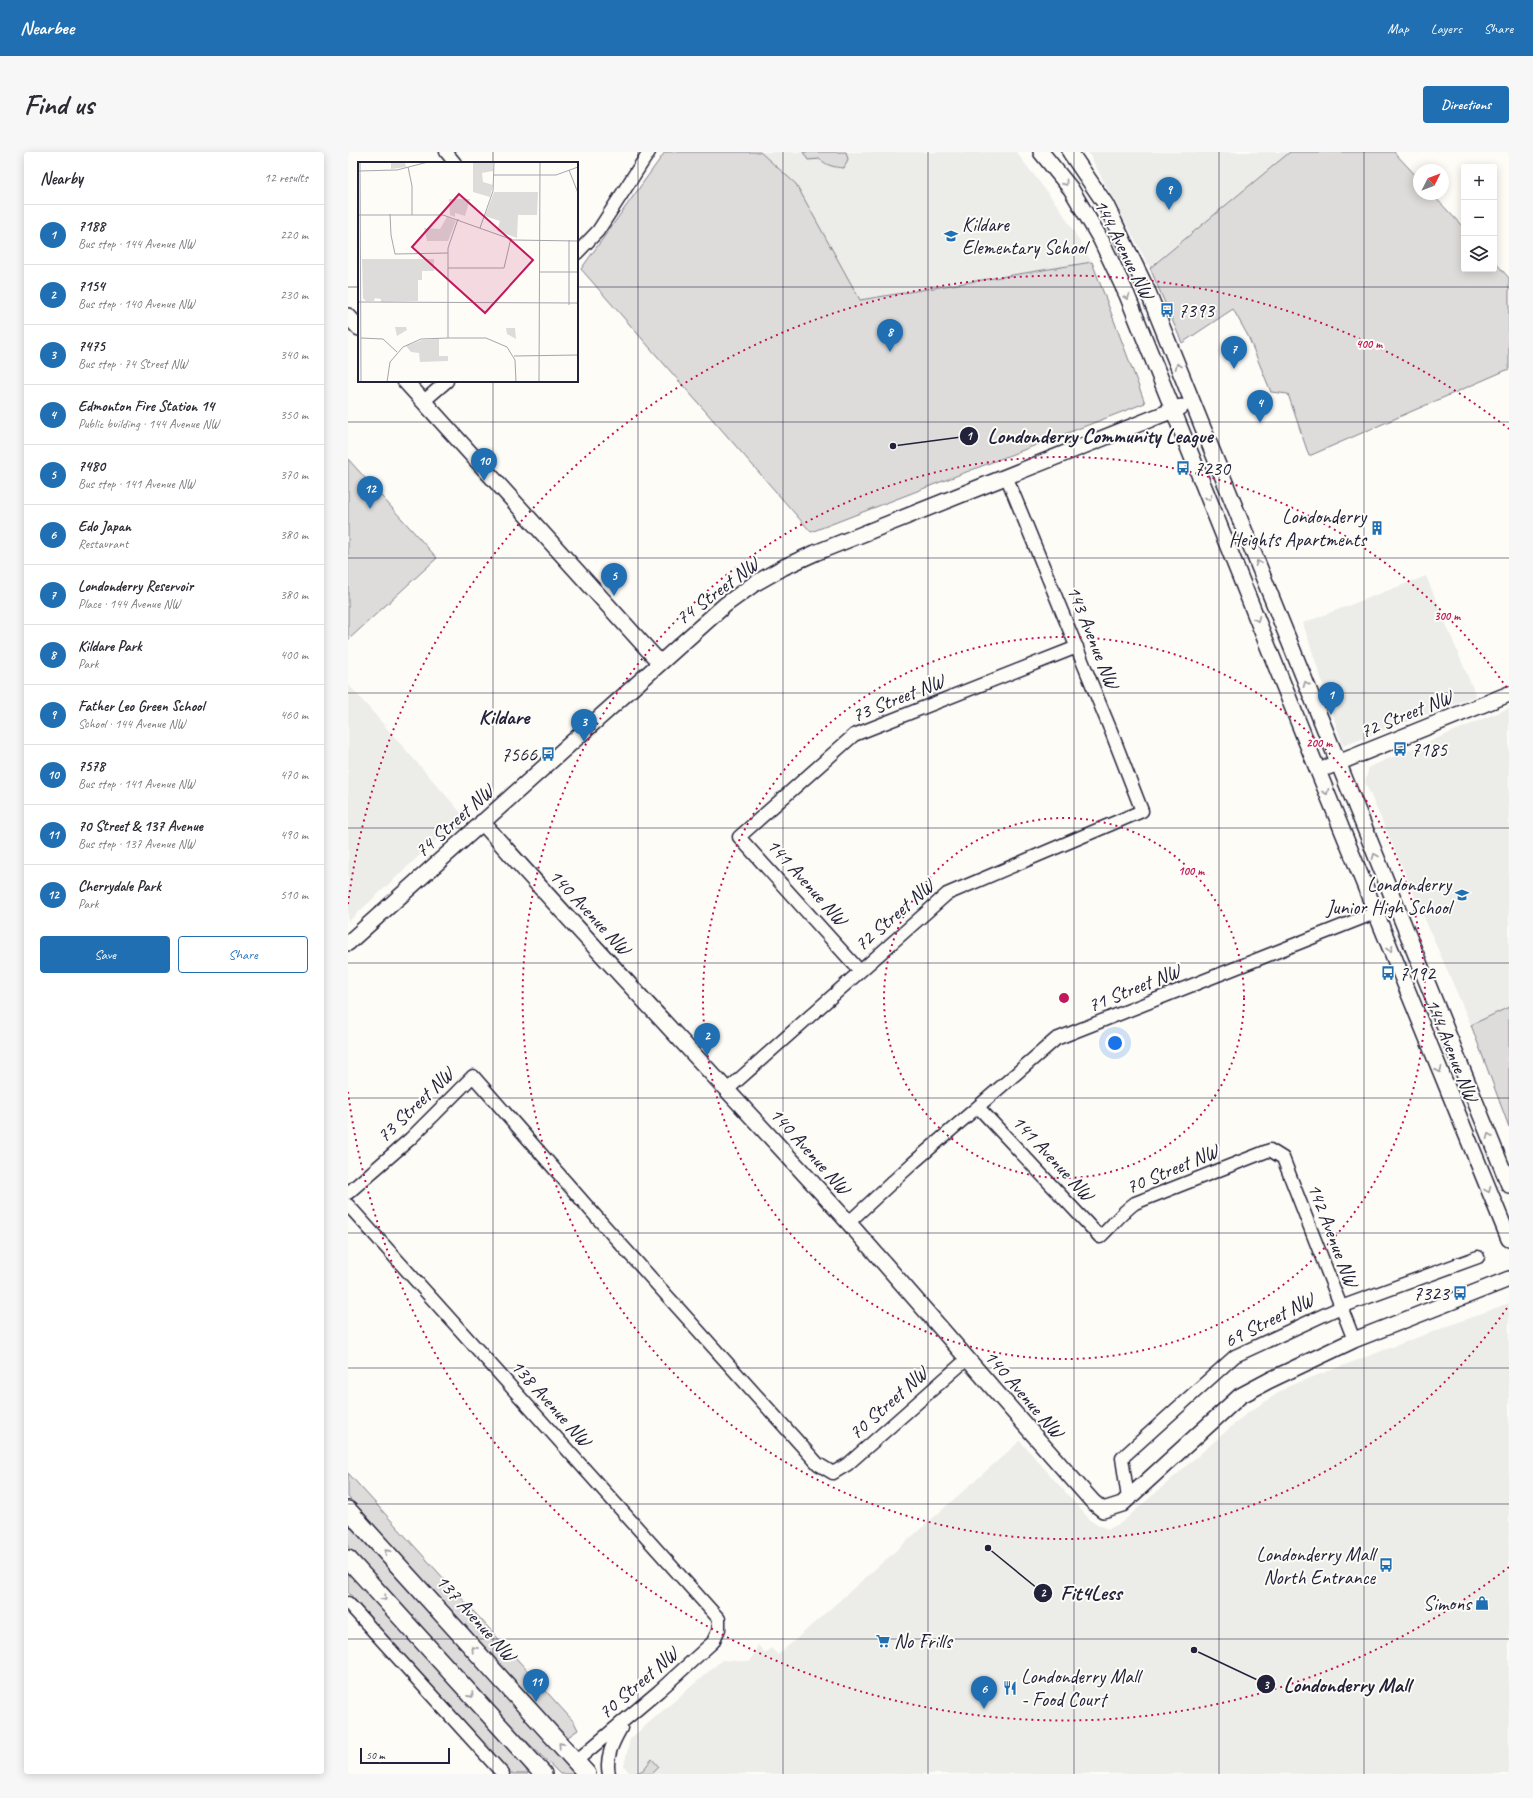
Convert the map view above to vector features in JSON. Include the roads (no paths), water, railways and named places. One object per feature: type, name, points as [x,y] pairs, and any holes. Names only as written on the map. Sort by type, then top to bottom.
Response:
[{"type":"main road","name":"137 Avenue NW","points":[[348,1510],[587,1774]]},
{"type":"main road","points":[[348,1559],[543,1774]]},
{"type":"street","points":[[446,152],[453,162]]},
{"type":"street","points":[[578,253],[598,231],[649,152]]},
{"type":"street","name":"144 Avenue NW","points":[[1042,152],[1071,190],[1100,240],[1126,295],[1375,913],[1509,1239]]},
{"type":"street","name":"144 Avenue NW","points":[[1070,152],[1106,205],[1148,292],[1509,1185]]},
{"type":"street","points":[[348,316],[358,327]]},
{"type":"street","points":[[407,382],[660,663]]},
{"type":"street","points":[[424,402],[446,382]]},
{"type":"street","name":"74 Street NW","points":[[348,943],[660,663],[725,606],[754,584],[784,567],[851,538],[1007,478],[1192,402]]},
{"type":"street","name":"143 Avenue NW","points":[[1007,478],[1077,647],[1142,811]]},
{"type":"street","name":"73 Street NW","points":[[739,837],[854,735],[1077,647]]},
{"type":"street","name":"72 Street NW","points":[[1318,771],[1509,694]]},
{"type":"street","name":"72 Street NW","points":[[727,1090],[947,894],[1142,811]]},
{"type":"street","name":"140 Avenue NW","points":[[482,822],[543,891],[848,1223],[1088,1496],[1103,1510],[1122,1504],[1128,1498]]},
{"type":"street","name":"141 Avenue NW","points":[[739,837],[860,971]]},
{"type":"street","name":"71 Street NW","points":[[848,1223],[913,1163],[1056,1039],[1395,905]]},
{"type":"street","name":"73 Street NW","points":[[348,1193],[410,1139],[473,1076],[605,1227],[818,1464],[833,1473]]},
{"type":"street","name":"141 Avenue NW","points":[[978,1107],[1100,1237]]},
{"type":"street","name":"70 Street NW","points":[[1100,1237],[1114,1225],[1123,1212],[1135,1203],[1270,1150]]},
{"type":"street","name":"142 Avenue NW","points":[[1270,1150],[1283,1158],[1354,1340]]},
{"type":"street","name":"138 Avenue NW","points":[[348,1205],[710,1607],[719,1619],[719,1629]]},
{"type":"street","name":"69 Street NW","points":[[1128,1498],[1122,1458],[1235,1356],[1341,1307],[1478,1257]]},
{"type":"street","points":[[1128,1498],[1240,1396],[1354,1340],[1509,1279]]},
{"type":"street","name":"70 Street NW","points":[[833,1473],[848,1464],[967,1359]]},
{"type":"street","points":[[348,1603],[503,1774]]},
{"type":"street","name":"70 Street NW","points":[[576,1761],[713,1642],[719,1629]]},
{"type":"street","points":[[609,1774],[609,1760],[612,1745],[625,1720]]},
{"type":"place","name":"Father Leo Green School","points":[[1169,210]]},
{"type":"place","name":"Kildare Elementary School","points":[[951,236]]},
{"type":"place","name":"7393","points":[[1167,310]]},
{"type":"place","name":"Kildare Park","points":[[890,352]]},
{"type":"place","name":"Londonderry Reservoir","points":[[1234,369]]},
{"type":"place","name":"Edmonton Fire Station 14","points":[[1260,423]]},
{"type":"place","name":"Londonderry Community League","points":[[893,446]]},
{"type":"place","name":"7230","points":[[1183,468]]},
{"type":"place","name":"7578","points":[[484,481]]},
{"type":"place","name":"Cherrydale Park","points":[[370,509]]},
{"type":"place","name":"Londonderry Heights Apartments","points":[[1377,528]]},
{"type":"place","name":"7480","points":[[614,596]]},
{"type":"place","name":"7188","points":[[1331,715]]},
{"type":"place","name":"7475","points":[[584,742]]},
{"type":"place","name":"7185","points":[[1400,749]]},
{"type":"place","name":"7566","points":[[548,754]]},
{"type":"place","name":"Londonderry Junior High School","points":[[1462,895]]},
{"type":"place","name":"7192","points":[[1388,973]]},
{"type":"place","name":"7154","points":[[707,1056]]},
{"type":"place","name":"7323","points":[[1460,1293]]},
{"type":"place","name":"Fit4Less","points":[[988,1548]]},
{"type":"place","name":"Londonderry Mall North Entrance","points":[[1386,1565]]},
{"type":"place","name":"Simons","points":[[1482,1603]]},
{"type":"place","name":"No Frills","points":[[883,1641]]},
{"type":"place","name":"Londonderry Mall","points":[[1194,1650]]},
{"type":"place","name":"Londonderry Mall - Food Court","points":[[1010,1688]]},
{"type":"place","name":"70 Street & 137 Avenue","points":[[536,1702]]},
{"type":"place","name":"Edo Japan","points":[[984,1709]]},
{"type":"district","name":"Kildare","points":[[504,717]]}]
